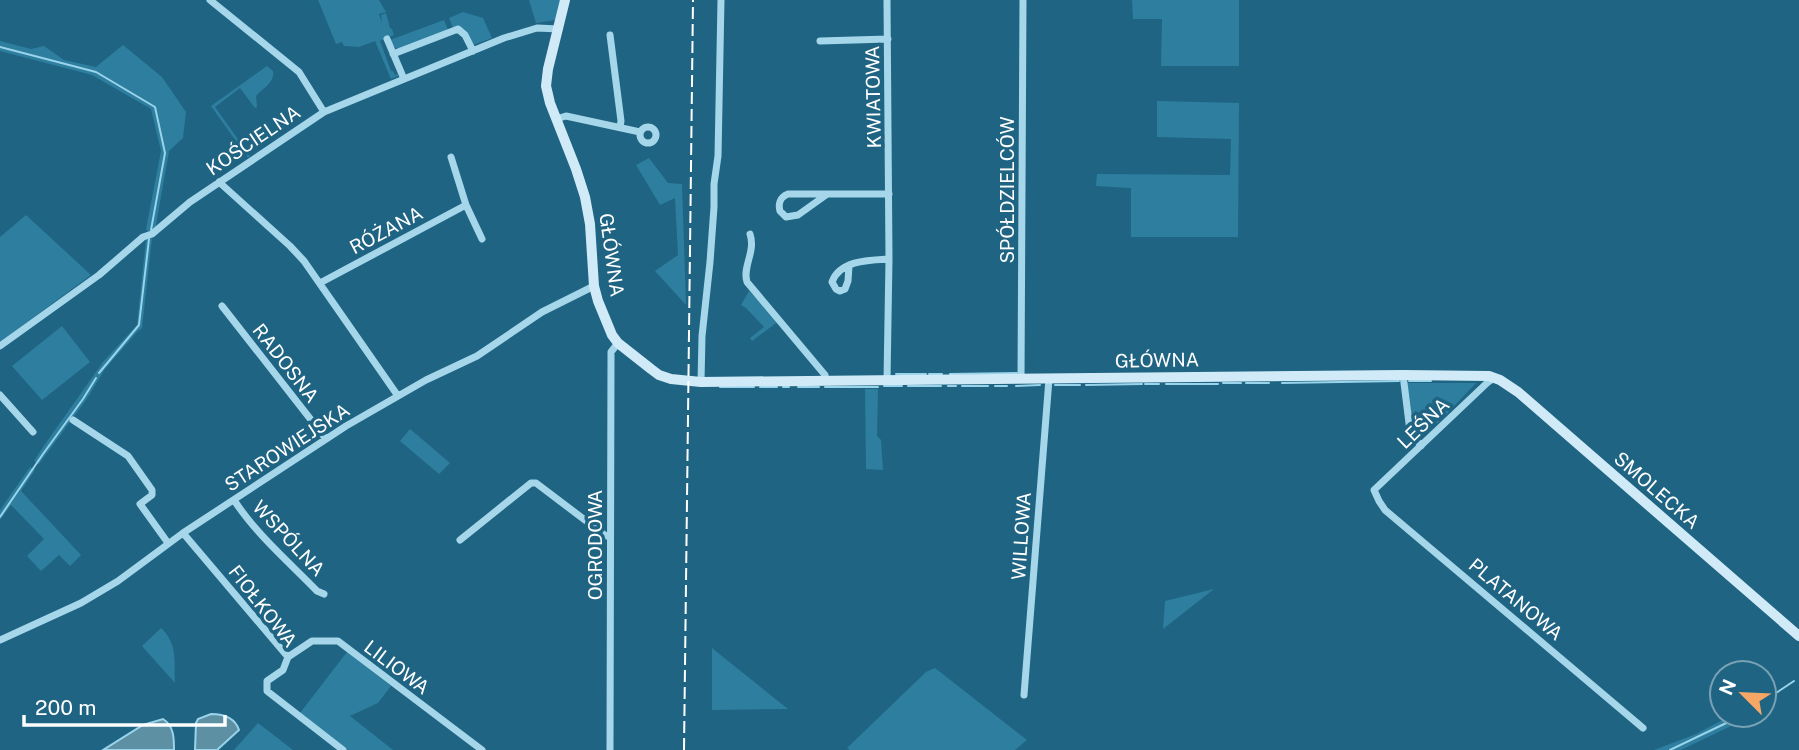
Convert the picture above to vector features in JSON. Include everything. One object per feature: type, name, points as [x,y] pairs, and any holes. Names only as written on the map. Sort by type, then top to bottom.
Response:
[{"type":"street","points":[[210,0],[299,72],[324,112]]},
{"type":"street","name":"GŁÓWNA","points":[[565,0],[546,82],[550,103],[587,204],[594,286],[610,331],[618,342],[659,375],[701,382],[1403,375],[1491,377]]},
{"type":"street","points":[[701,382],[702,335],[714,207],[713,184],[718,156],[721,0]]},
{"type":"street","name":"KWIATOWA","points":[[887,0],[887,380]]},
{"type":"street","name":"SPÓŁDZIELCÓW","points":[[1021,379],[1023,0]]},
{"type":"street","points":[[393,54],[458,29],[465,35],[473,51]]},
{"type":"street","name":"KOŚCIELNA","points":[[0,346],[99,275],[143,237],[190,202],[324,112],[531,29],[559,29]]},
{"type":"street","points":[[610,35],[620,127]]},
{"type":"street","points":[[387,39],[404,79]]},
{"type":"street","points":[[820,41],[888,39]]},
{"type":"street","points":[[556,119],[566,116],[640,132]]},
{"type":"street","points":[[452,157],[466,205],[482,239]]},
{"type":"street","points":[[219,182],[304,261],[398,396]]},
{"type":"street","points":[[827,195],[793,217],[786,217],[780,211],[779,202],[784,195],[889,194]]},
{"type":"street","name":"RÓŻANA","points":[[320,283],[466,205]]},
{"type":"street","points":[[750,234],[752,245],[747,282],[825,375],[826,381]]},
{"type":"street","points":[[849,266],[864,260],[889,259]]},
{"type":"street","name":"STAROWIEJSKA","points":[[0,640],[81,603],[118,581],[168,543],[326,439],[426,380],[477,356],[542,312],[594,286]]},
{"type":"street","name":"RADOSNA","points":[[222,306],[326,439]]},
{"type":"street","name":"OGRODOWA","points":[[610,750],[611,357],[618,342]]},
{"type":"street","points":[[1403,375],[1410,430],[1421,446]]},
{"type":"street","name":"LEŚNA","points":[[1374,490],[1491,377]]},
{"type":"street","name":"SMOLECKA","points":[[1491,377],[1518,392],[1799,636]]},
{"type":"street","name":"WILLOWA","points":[[1024,695],[1049,379]]},
{"type":"street","points":[[0,395],[33,432]]},
{"type":"street","points":[[73,420],[128,456],[152,490],[152,495],[141,503],[168,543]]},
{"type":"street","points":[[460,540],[531,483],[536,483],[606,536],[610,536]]},
{"type":"street","name":"PLATANOWA","points":[[1374,490],[1385,510],[1643,727]]},
{"type":"street","name":"WSPÓLNA","points":[[234,500],[278,551],[317,591],[324,594]]},
{"type":"street","name":"FIOŁKOWA","points":[[183,533],[288,657],[283,670],[267,681],[267,691],[342,750]]},
{"type":"street","name":"LILIOWA","points":[[288,657],[312,641],[338,641],[482,750]]},
{"type":"shaded area","points":[[318,0],[379,0],[386,12],[379,14],[382,23],[381,15],[386,13],[394,35],[380,41],[391,71],[398,76],[391,79],[375,41],[359,47],[344,46],[342,42],[336,44]]},
{"type":"shaded area","points":[[529,0],[560,0],[555,20],[536,23]]},
{"type":"shaded area","points":[[1132,0],[1239,0],[1239,66],[1161,66],[1162,19],[1133,19]]},
{"type":"shaded area","points":[[463,12],[483,18],[492,38],[473,45],[453,28],[449,18]]},
{"type":"shaded area","points":[[444,20],[448,30],[398,49],[390,40]]},
{"type":"shaded area","points":[[0,41],[31,49],[44,46],[64,60],[96,67],[123,45],[162,77],[186,112],[183,138],[169,151],[155,231],[149,233],[146,229],[161,151],[151,109],[92,75],[0,51]]},
{"type":"shaded area","points":[[267,66],[273,71],[273,75],[256,96],[257,107],[255,108],[240,88],[215,107],[250,156],[248,158],[211,106]]},
{"type":"shaded area","points":[[1157,101],[1239,103],[1238,237],[1131,237],[1131,188],[1096,186],[1097,174],[1230,175],[1231,139],[1157,137]]},
{"type":"shaded area","points":[[649,158],[668,183],[682,184],[686,305],[655,271],[678,255],[675,198],[660,205],[636,165]]},
{"type":"shaded area","points":[[26,215],[91,275],[0,342],[0,237]]},
{"type":"shaded area","points":[[152,238],[142,328],[105,369],[39,464],[34,461],[43,447],[103,362],[137,325],[146,239]]},
{"type":"shaded area","points":[[749,291],[779,321],[752,341],[750,338],[764,327],[741,305]]},
{"type":"shaded area","points":[[62,326],[90,362],[42,400],[12,366]]},
{"type":"shaded area","points":[[1406,383],[1476,383],[1426,432],[1415,430]]},
{"type":"shaded area","points":[[865,389],[878,389],[877,436],[881,440],[883,470],[866,469]]},
{"type":"shaded area","points":[[410,429],[450,463],[439,474],[400,441]]},
{"type":"shaded area","points":[[30,467],[35,470],[21,491],[81,555],[70,566],[59,555],[41,571],[27,556],[44,539],[11,505],[0,520],[0,510]]},
{"type":"shaded area","points":[[1214,589],[1163,629],[1165,601]]},
{"type":"shaded area","points":[[161,628],[173,647],[175,683],[142,646]]},
{"type":"shaded area","points":[[712,648],[788,709],[712,710]]},
{"type":"shaded area","points":[[347,652],[391,686],[378,703],[350,716],[393,750],[348,750],[300,713]]},
{"type":"shaded area","points":[[935,668],[1027,740],[1015,750],[847,748],[926,672]]},
{"type":"shaded area","points":[[211,714],[235,722],[239,730],[217,750],[195,750],[196,723],[198,719]]},
{"type":"shaded area","points":[[163,719],[171,729],[174,750],[103,750],[143,725]]},
{"type":"shaded area","points":[[258,723],[293,750],[234,750]]},
{"type":"shaded area","points":[[1708,728],[1725,729],[1681,750],[1654,750]]},
{"type":"waterway","points":[[0,47],[96,72],[155,107],[165,153],[151,230]]},
{"type":"waterway","points":[[99,373],[139,325],[149,239]]},
{"type":"waterway","points":[[950,374],[1017,373]]},
{"type":"waterway","points":[[896,374],[926,374]]},
{"type":"waterway","points":[[929,374],[942,374]]},
{"type":"waterway","points":[[0,517],[96,378]]},
{"type":"waterway","points":[[1282,383],[1399,381]]},
{"type":"waterway","points":[[1409,381],[1431,381]]},
{"type":"waterway","points":[[1223,383],[1241,383]]},
{"type":"waterway","points":[[1246,383],[1269,383]]},
{"type":"waterway","points":[[1086,385],[1142,384]]},
{"type":"waterway","points":[[1145,384],[1159,384]]},
{"type":"waterway","points":[[1166,384],[1218,384]]},
{"type":"waterway","points":[[1016,386],[1040,385]]},
{"type":"waterway","points":[[1055,385],[1080,385]]},
{"type":"waterway","points":[[884,386],[902,386]]},
{"type":"waterway","points":[[908,386],[941,386]]},
{"type":"waterway","points":[[948,386],[956,386]]},
{"type":"waterway","points":[[962,386],[988,386]]},
{"type":"waterway","points":[[995,386],[1007,386]]},
{"type":"waterway","points":[[720,387],[754,387]]},
{"type":"waterway","points":[[760,387],[777,387]]},
{"type":"waterway","points":[[783,387],[789,387]]},
{"type":"waterway","points":[[798,387],[819,387]]},
{"type":"waterway","points":[[825,387],[878,387]]},
{"type":"waterway","points":[[1778,692],[1794,681]]},
{"type":"waterway","points":[[1670,750],[1714,729]]},
{"type":"railway","points":[[684,750],[693,0]]}]
